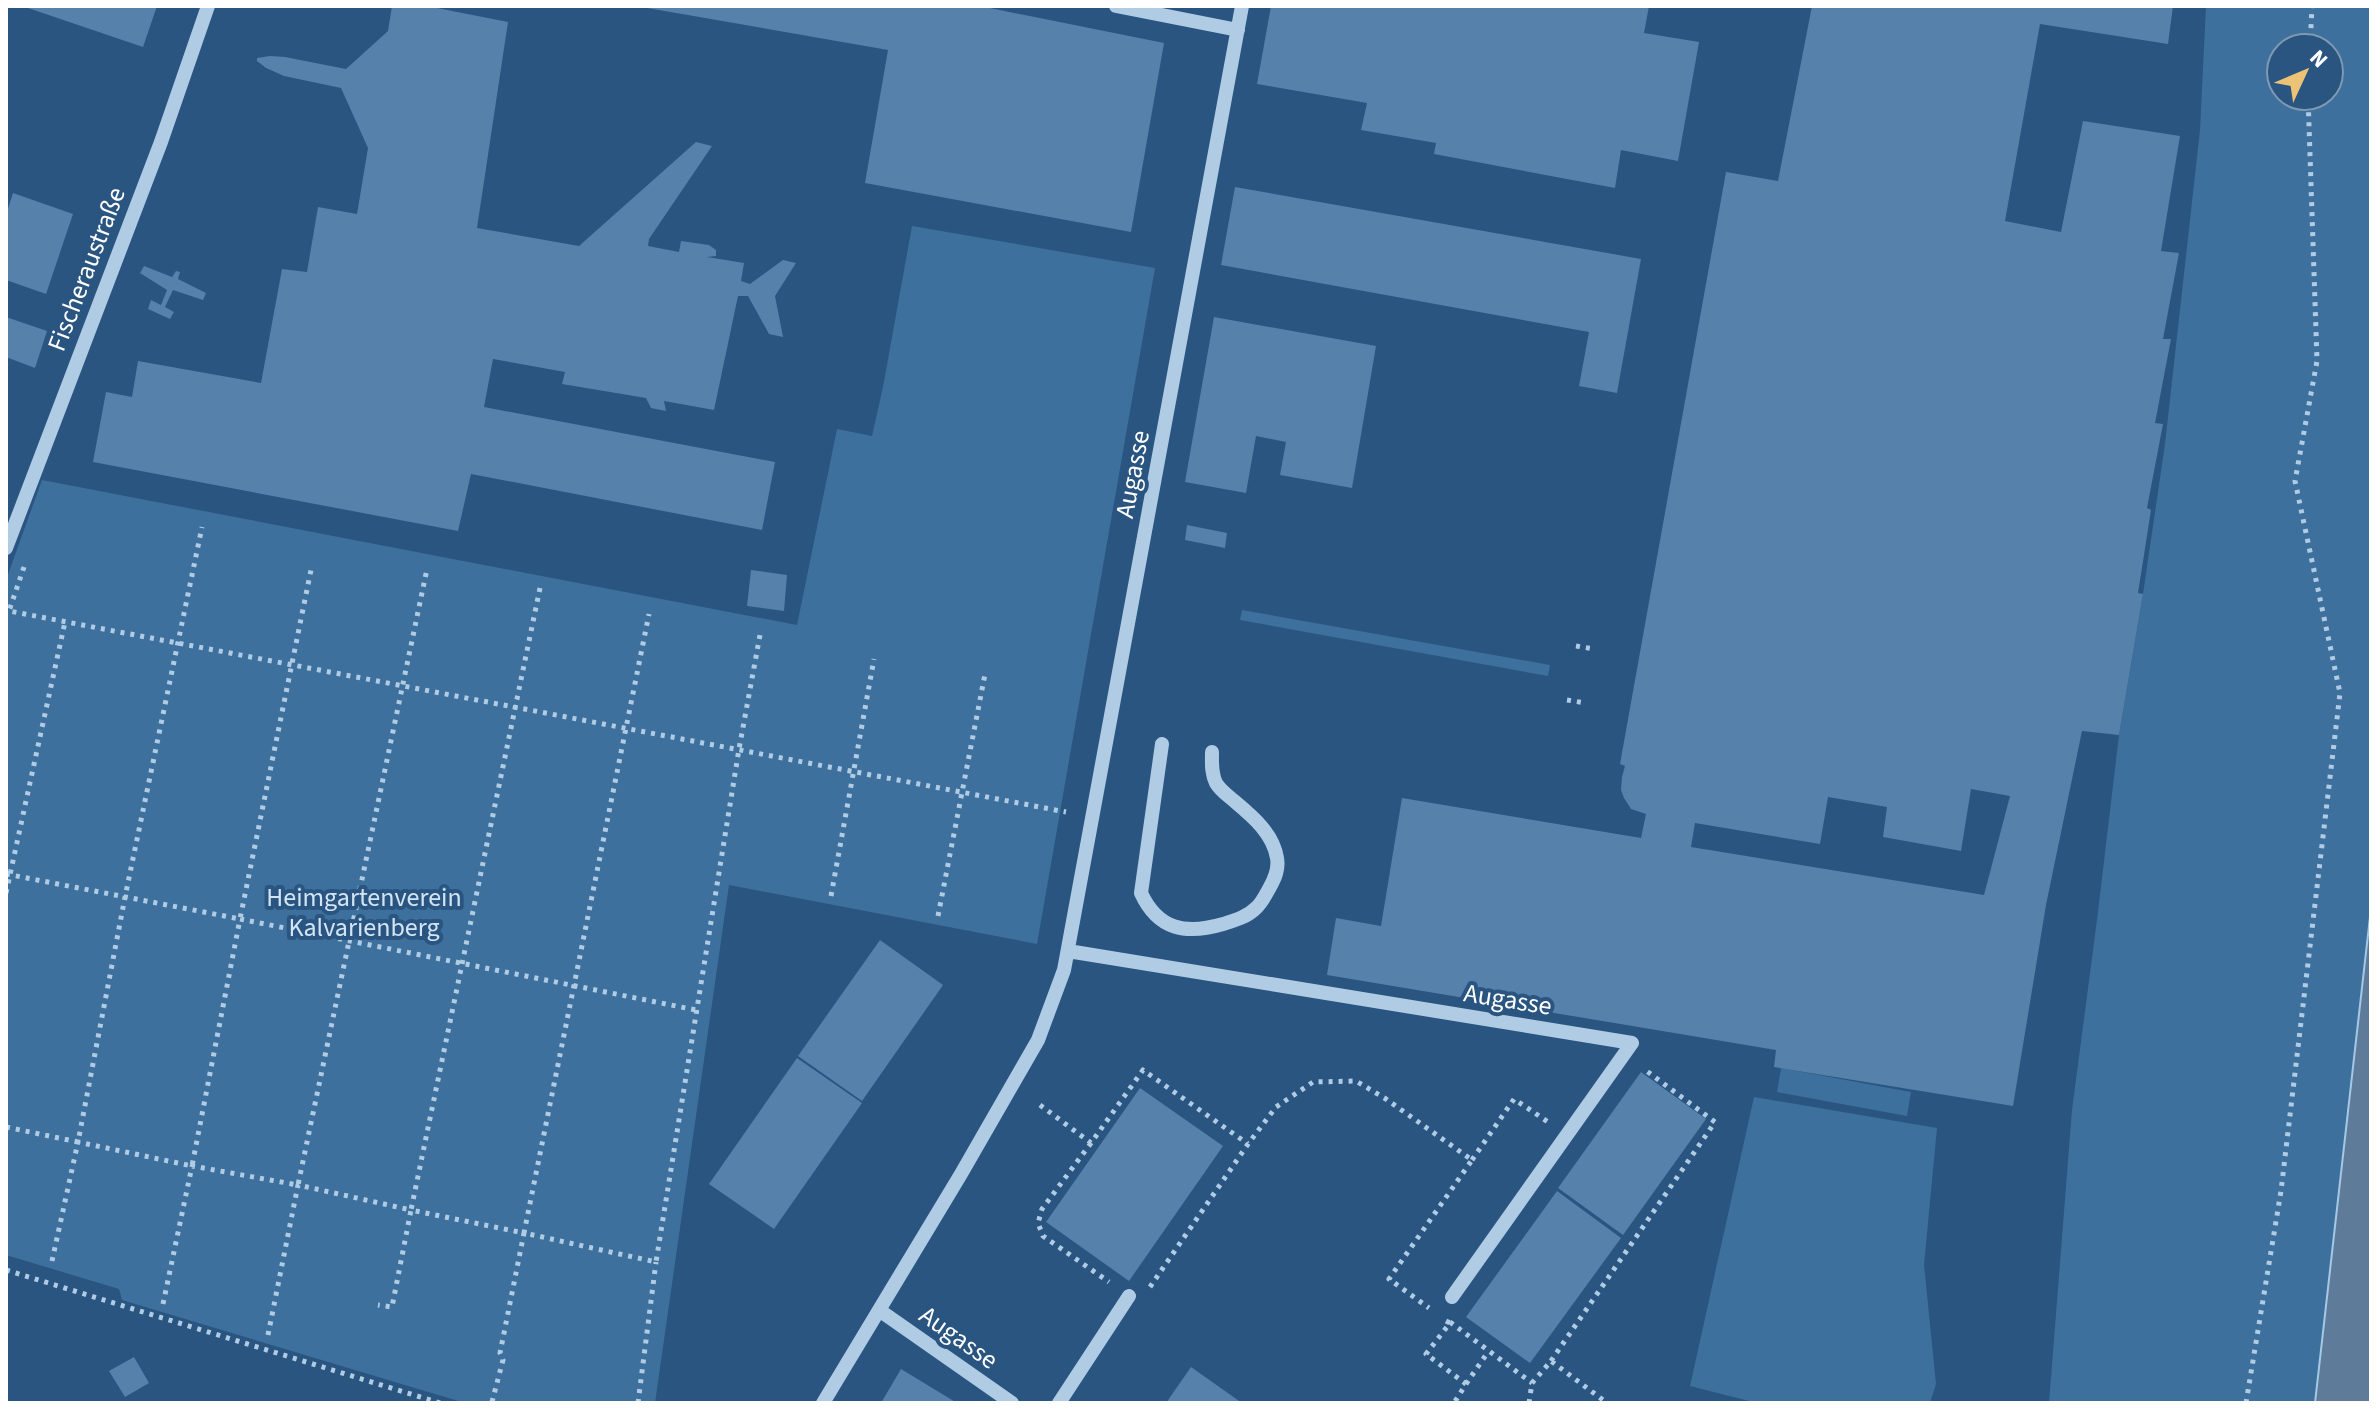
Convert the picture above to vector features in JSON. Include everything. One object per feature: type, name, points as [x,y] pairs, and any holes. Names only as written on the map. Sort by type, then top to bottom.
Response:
[{"type":"street","name":"Fischeraustraße","points":[[6,548],[161,142],[208,6]]},
{"type":"street","points":[[1116,6],[1238,30]]},
{"type":"street","name":"Augasse","points":[[823,1403],[1038,1040],[1064,970],[1242,6]]},
{"type":"street","points":[[1162,744],[1141,893],[1147,907],[1177,928],[1193,930],[1213,927],[1243,918],[1259,906],[1276,878],[1278,861],[1272,840],[1252,816],[1215,782],[1211,767],[1212,752]]},
{"type":"street","name":"Augasse","points":[[1068,951],[1632,1043],[1624,1054]]},
{"type":"street","points":[[1452,1297],[1624,1054]]},
{"type":"street","points":[[1059,1403],[1129,1296]]},
{"type":"street","name":"Augasse","points":[[879,1310],[1012,1403]]},
{"type":"path","points":[[2311,32],[2312,6]]},
{"type":"path","points":[[2246,1403],[2281,1191],[2340,693],[2295,481],[2317,361],[2309,112]]},
{"type":"path","points":[[52,1261],[202,527]]},
{"type":"path","points":[[29,554],[9,611],[1066,812]]},
{"type":"path","points":[[163,1304],[312,565]]},
{"type":"path","points":[[268,1335],[427,569]]},
{"type":"path","points":[[378,1305],[392,1307],[540,588]]},
{"type":"path","points":[[492,1402],[503,1360],[500,1353],[649,614]]},
{"type":"path","points":[[6,893],[65,622]]},
{"type":"path","points":[[638,1403],[656,1262],[696,1010],[760,635]]},
{"type":"path","points":[[1576,646],[1594,649]]},
{"type":"path","points":[[831,896],[874,659]]},
{"type":"path","points":[[938,916],[985,674]]},
{"type":"path","points":[[1567,700],[1585,703]]},
{"type":"path","points":[[8,874],[696,1010]]},
{"type":"path","points":[[1529,1403],[1532,1383],[1551,1361],[1715,1122],[1624,1054]]},
{"type":"path","points":[[1248,1144],[1143,1070],[1042,1209],[1038,1223],[1043,1236],[1129,1296],[1145,1294],[1276,1107],[1313,1082],[1356,1081],[1472,1160]]},
{"type":"path","points":[[1532,1383],[1389,1279],[1514,1099],[1567,1136]]},
{"type":"path","points":[[1040,1105],[1091,1143]]},
{"type":"path","points":[[6,1127],[298,1185],[656,1262]]},
{"type":"path","points":[[6,1270],[440,1403]]},
{"type":"path","points":[[1450,1323],[1426,1354],[1466,1384]]},
{"type":"path","points":[[1454,1403],[1488,1352]]},
{"type":"path","points":[[1551,1361],[1607,1403]]},
{"type":"green space","points":[[2206,6],[2371,6],[2371,908],[2315,1403],[2049,1403],[2072,1110],[2119,735],[2165,444],[2200,130]]},
{"type":"green space","name":"Heimgartenverein Kalvarienberg","points":[[912,226],[1155,268],[1037,944],[729,885],[655,1403],[465,1403],[122,1300],[119,1289],[6,1255],[6,580],[42,480],[797,625],[837,429],[872,436]]},
{"type":"green space","points":[[1242,610],[1550,665],[1548,676],[1240,620]]},
{"type":"green space","points":[[1781,1068],[1911,1092],[1907,1116],[1777,1092]]},
{"type":"green space","points":[[1754,1097],[1937,1128],[1924,1265],[1936,1384],[1930,1403],[1757,1403],[1690,1386]]},
{"type":"shaded area","points":[[2371,908],[2371,1403],[2315,1403]]},
{"type":"building","points":[[22,6],[157,6],[143,47]]},
{"type":"building","points":[[392,6],[427,6],[508,22],[477,228],[579,246],[696,142],[712,146],[649,239],[648,246],[679,252],[681,241],[709,245],[716,250],[716,256],[707,257],[744,263],[741,281],[750,284],[783,260],[796,263],[775,296],[783,337],[769,334],[748,296],[738,296],[714,410],[664,401],[666,411],[651,408],[646,398],[562,384],[565,372],[493,359],[484,407],[775,462],[762,530],[471,474],[458,531],[93,462],[106,392],[132,397],[138,361],[261,383],[282,269],[307,272],[318,207],[357,214],[368,148],[341,88],[284,76],[266,68],[257,58],[285,57],[346,69],[388,31]]},
{"type":"building","points":[[636,6],[980,6],[1164,43],[1131,232],[865,183],[888,50]]},
{"type":"building","points":[[1271,6],[1649,6],[1644,33],[1699,42],[1678,161],[1621,150],[1615,188],[1434,154],[1436,143],[1361,130],[1367,103],[1257,84]]},
{"type":"building","points":[[1812,6],[2173,6],[2168,44],[2040,24],[2005,221],[2061,232],[2083,121],[2180,136],[2161,251],[2179,253],[2163,339],[2171,339],[2155,423],[2163,424],[2147,508],[2151,510],[2138,593],[2143,594],[2119,735],[2082,731],[2046,905],[2013,1106],[1774,1067],[1776,1050],[1327,975],[1336,918],[1381,926],[1402,798],[1641,838],[1646,814],[1631,809],[1624,798],[1621,790],[1625,766],[1620,764],[1726,172],[1778,181]],"holes":[[[1971,789],[2010,796],[1984,895],[1691,847],[1695,823],[1820,844],[1828,797],[1887,807],[1883,837],[1961,851]]]},
{"type":"building","points":[[1235,187],[1641,259],[1617,393],[1579,386],[1589,332],[1221,265]]},
{"type":"building","points":[[13,193],[73,214],[46,294],[6,280],[6,215]]},
{"type":"building","points":[[144,266],[172,277],[176,271],[180,272],[178,279],[206,293],[203,300],[173,290],[165,307],[174,312],[170,319],[148,309],[151,300],[161,305],[167,290],[140,273]]},
{"type":"building","points":[[6,317],[47,331],[35,368],[6,357]]},
{"type":"building","points":[[1214,317],[1376,346],[1352,488],[1280,475],[1286,442],[1256,436],[1246,493],[1185,482]]},
{"type":"building","points":[[1187,525],[1227,533],[1225,548],[1185,540]]},
{"type":"building","points":[[751,570],[787,575],[784,611],[747,606]]},
{"type":"building","points":[[880,940],[943,985],[862,1101],[798,1056]]},
{"type":"building","points":[[797,1058],[862,1103],[774,1229],[709,1184]]},
{"type":"building","points":[[1641,1072],[1706,1119],[1623,1235],[1558,1188]]},
{"type":"building","points":[[1140,1088],[1223,1146],[1129,1281],[1046,1222]]},
{"type":"building","points":[[1557,1191],[1621,1238],[1530,1363],[1466,1317]]},
{"type":"building","points":[[134,1357],[149,1383],[125,1397],[109,1371]]},
{"type":"building","points":[[1191,1367],[1242,1403],[1166,1403]]},
{"type":"building","points":[[901,1369],[957,1403],[881,1403]]}]
